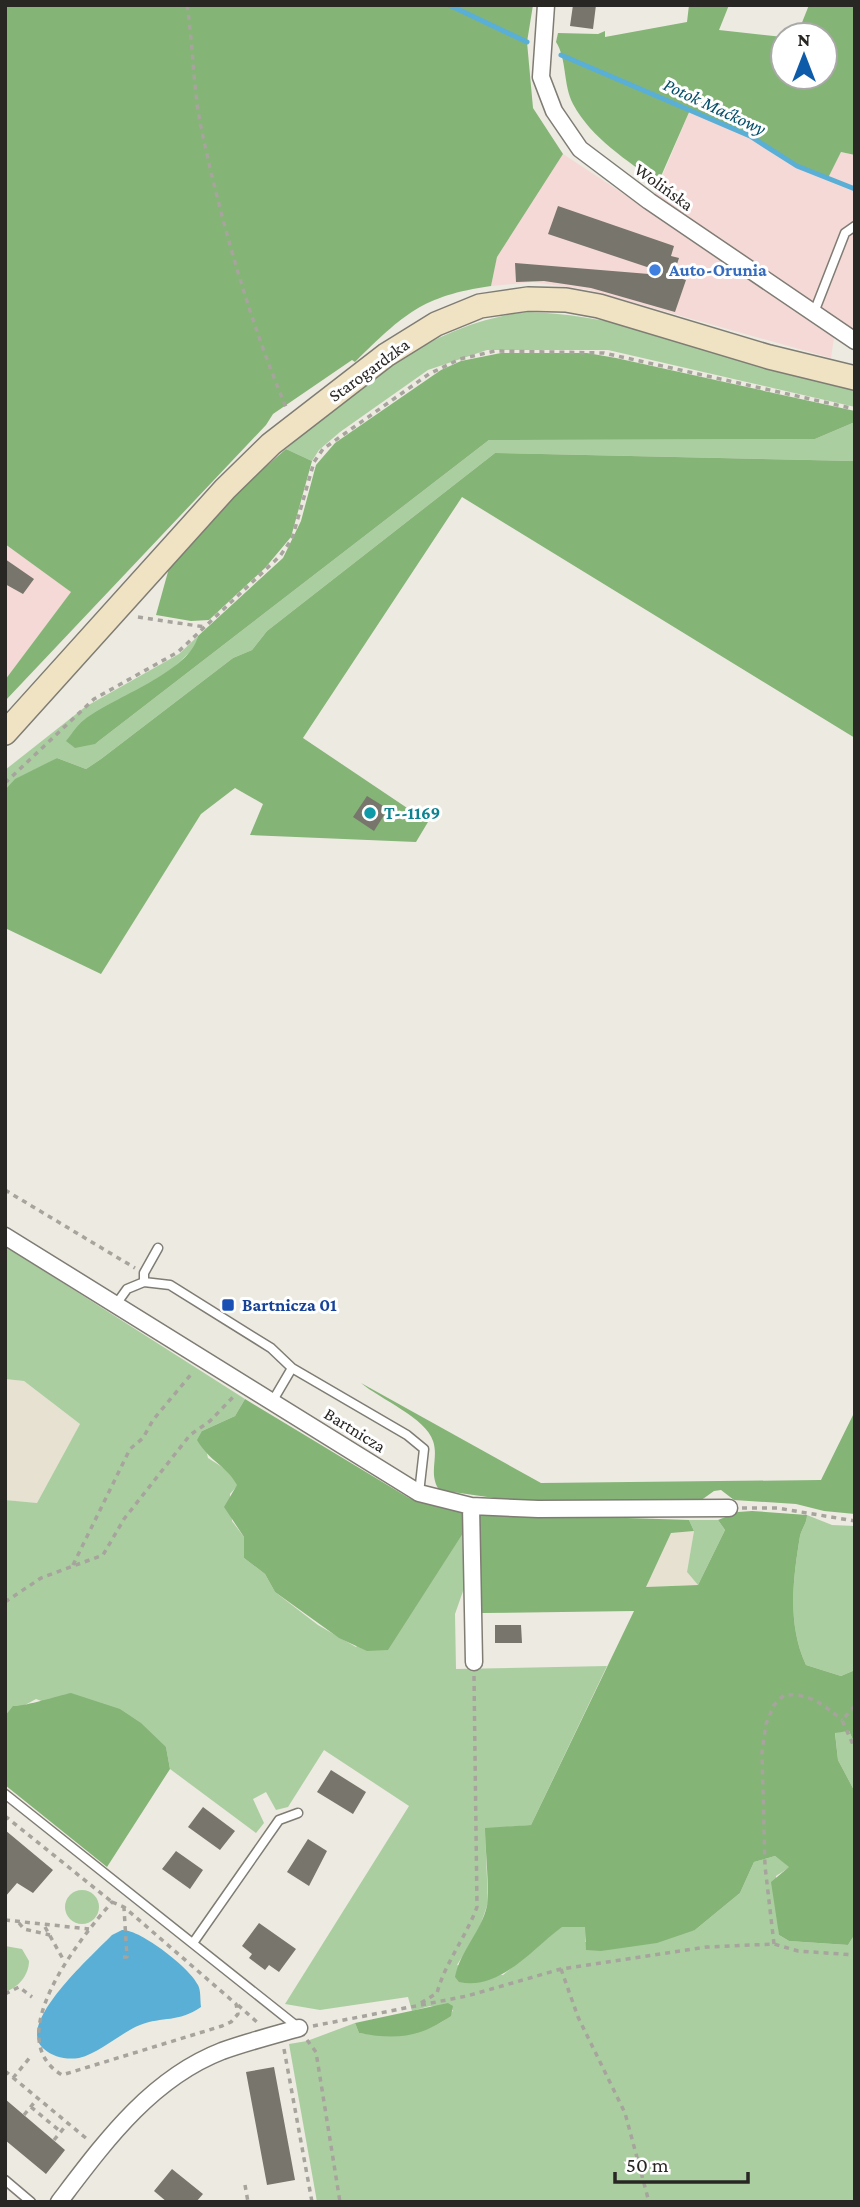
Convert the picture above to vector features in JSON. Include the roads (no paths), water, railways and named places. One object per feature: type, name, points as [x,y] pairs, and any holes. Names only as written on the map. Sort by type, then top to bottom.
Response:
[{"type":"main road","name":"Starogardzka","points":[[5,733],[225,489],[294,425],[386,355],[436,324],[480,306],[528,299],[566,300],[600,306],[769,357],[855,378]]},
{"type":"street","name":"Wolińska","points":[[546,5],[541,77],[554,111],[580,149],[813,315],[855,341]]},
{"type":"street","name":"Bartnicza","points":[[5,1236],[117,1303],[419,1493],[471,1506],[538,1510],[729,1508]]},
{"type":"street","points":[[471,1506],[474,1662]]},
{"type":"street","points":[[59,2202],[123,2121],[175,2076],[221,2051],[299,2028]]},
{"type":"lane","points":[[813,315],[845,233],[855,226]]},
{"type":"lane","points":[[117,1303],[127,1289],[144,1278],[158,1248]]},
{"type":"lane","points":[[144,1278],[170,1285],[271,1348],[292,1368],[424,1448],[419,1493]]},
{"type":"lane","points":[[272,1402],[292,1368]]},
{"type":"lane","points":[[5,1794],[299,2028]]},
{"type":"lane","points":[[193,1943],[279,1820],[298,1813]]},
{"type":"lane","points":[[5,2180],[31,2202]]},
{"type":"water","points":[[122,1930],[152,1942],[185,1969],[198,1985],[201,2007],[185,2015],[140,2025],[95,2052],[79,2058],[51,2054],[37,2038],[39,2024],[47,2007],[90,1957],[112,1935]]},
{"type":"waterway","name":"Potok Maćkowy","points":[[449,5],[527,42]]},
{"type":"waterway","name":"Potok Maćkowy","points":[[561,55],[750,136],[797,166],[855,189]]},
{"type":"place","name":"Auto-Orunia","points":[[655,270]]},
{"type":"place","name":"T--1169","points":[[370,813]]},
{"type":"place","name":"Bartnicza 01","points":[[228,1305]]}]
